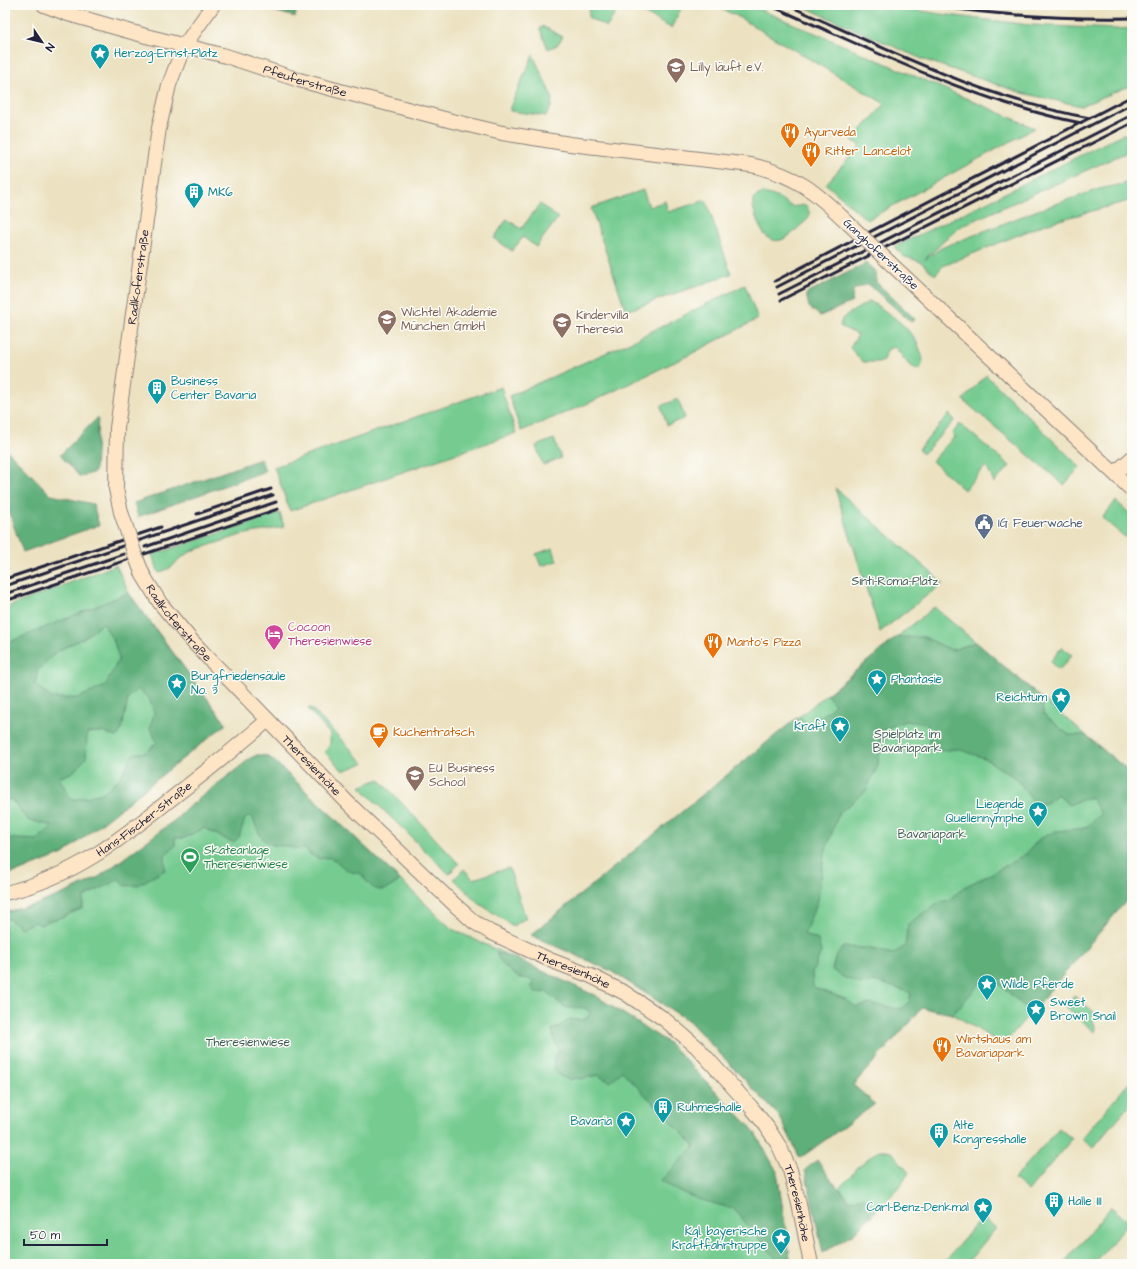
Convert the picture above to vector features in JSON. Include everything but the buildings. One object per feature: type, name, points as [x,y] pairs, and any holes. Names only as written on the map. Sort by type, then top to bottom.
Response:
[{"type":"main road","name":"Pfeuferstraße","points":[[44,5],[68,14],[226,56],[299,80],[445,120],[502,133],[570,144]]},
{"type":"main road","name":"Radlkoferstraße","points":[[213,5],[184,46],[169,85],[158,128],[116,428],[116,489],[132,548],[143,575],[160,603],[192,640],[268,720]]},
{"type":"main road","name":"Ganghoferstraße","points":[[570,144],[751,165],[768,169],[789,177],[812,190],[1132,490]]},
{"type":"main road","points":[[1115,473],[1132,458]]},
{"type":"main road","name":"Hans-Fischer-Straße","points":[[5,893],[56,876],[97,855],[138,826],[268,720]]},
{"type":"main road","name":"Theresienhöhe","points":[[268,720],[348,803],[455,906],[474,922],[490,932],[518,945],[607,983],[646,1006],[681,1032],[697,1047],[767,1127],[779,1146],[790,1170],[799,1204],[811,1264]]},
{"type":"green space","points":[[254,5],[298,5],[295,17]]},
{"type":"green space","points":[[591,5],[620,5],[607,27],[589,18],[589,10]]},
{"type":"green space","points":[[629,5],[683,5],[671,28]]},
{"type":"green space","points":[[711,5],[750,5],[1035,128],[867,220],[826,184],[860,146],[852,140],[885,104],[735,15]]},
{"type":"green space","points":[[800,5],[888,5],[940,14],[1030,25],[1116,29],[1132,28],[1132,85],[1081,106],[1022,93],[922,59]]},
{"type":"green space","points":[[542,26],[563,37],[557,45],[548,49],[540,29]]},
{"type":"green space","points":[[533,55],[552,97],[551,107],[546,116],[510,111],[510,107]]},
{"type":"green space","points":[[1123,134],[1132,136],[1132,150],[959,227],[924,260],[941,248],[1038,210],[1099,189],[1132,182],[1132,200],[1045,224],[943,266],[935,275],[921,262],[903,256],[894,247],[1007,192]]},
{"type":"green space","points":[[643,190],[649,207],[665,201],[668,212],[706,200],[731,274],[626,311],[591,208]]},
{"type":"green space","points":[[763,193],[779,198],[792,206],[802,205],[807,207],[810,214],[809,217],[786,238],[780,240],[769,239],[761,229],[753,205],[753,199]]},
{"type":"green space","points":[[540,204],[558,218],[536,247],[523,237],[512,251],[494,238],[507,219],[521,229]]},
{"type":"green space","points":[[866,263],[876,272],[876,282],[915,319],[911,322],[868,284],[853,290],[852,302],[820,316],[809,307],[806,294]]},
{"type":"green space","points":[[745,285],[758,319],[687,356],[589,403],[521,431],[509,396],[628,343]]},
{"type":"green space","points":[[870,301],[902,324],[914,338],[923,358],[921,367],[918,370],[908,364],[895,347],[888,349],[882,362],[863,362],[850,348],[858,335],[840,326],[842,319]]},
{"type":"green space","points":[[986,375],[1080,467],[1064,485],[963,400]]},
{"type":"green space","points":[[501,387],[516,433],[290,511],[274,467]]},
{"type":"green space","points":[[678,399],[685,418],[667,425],[661,406]]},
{"type":"green space","points":[[949,414],[955,420],[923,454],[919,449]]},
{"type":"green space","points":[[98,417],[95,472],[80,477],[60,455]]},
{"type":"green space","points":[[960,424],[1010,466],[994,483],[986,466],[964,490],[932,461],[954,437],[956,438],[952,434]]},
{"type":"green space","points":[[554,439],[561,458],[543,465],[536,446]]},
{"type":"green space","points":[[5,448],[51,495],[93,504],[99,525],[23,552],[5,504]]},
{"type":"green space","points":[[261,459],[265,471],[138,517],[134,503]]},
{"type":"green space","name":"Sinti-Roma-Platz","points":[[835,488],[943,583],[880,632]]},
{"type":"green space","points":[[1116,501],[1132,516],[1132,543],[1102,518]]},
{"type":"green space","points":[[280,513],[284,527],[241,535],[192,551],[179,559],[172,567],[159,573],[152,555]]},
{"type":"green space","points":[[553,548],[557,561],[541,566],[536,554]]},
{"type":"green space","points":[[116,565],[129,593],[226,724],[63,854],[17,872],[5,874],[5,608]]},
{"type":"green space","points":[[128,593],[226,724],[63,854],[17,872],[5,874],[5,838],[37,840],[53,826],[28,820],[11,799],[5,801],[5,644]],"holes":[[[103,623],[114,642],[119,659],[105,686],[78,698],[52,698],[35,685],[38,670],[56,652],[85,637]],[[137,689],[149,698],[154,713],[150,728],[157,742],[147,752],[133,754],[119,779],[102,793],[72,800],[59,778],[73,772],[86,758],[87,733],[103,732],[117,737],[122,729],[128,698]]]},
{"type":"green space","name":"Bavariapark","points":[[934,607],[1132,774],[1132,894],[1003,1045],[953,1014],[922,1008],[853,1085],[875,1104],[800,1158],[780,1117],[689,1021],[611,971],[531,935]]},
{"type":"green space","name":"Bavariapark","points":[[897,637],[924,637],[952,650],[976,642],[1040,697],[1044,715],[1069,735],[1085,735],[1132,774],[1132,894],[1031,1013],[988,974],[953,1014],[922,1008],[853,1085],[875,1104],[800,1158],[780,1117],[689,1021],[611,971],[531,935],[799,716],[810,726],[835,705],[827,695]],"holes":[[[905,721],[927,724],[930,745],[937,751],[958,749],[984,758],[1017,779],[1035,805],[1046,803],[1058,794],[1068,805],[1091,797],[1101,814],[1085,828],[1056,831],[1039,839],[1026,854],[991,874],[964,887],[950,899],[936,904],[908,924],[905,946],[893,954],[867,948],[843,947],[835,958],[832,970],[843,977],[861,984],[878,982],[911,993],[909,1002],[901,1009],[870,1004],[856,1007],[845,999],[813,987],[812,973],[821,952],[818,940],[804,934],[818,900],[824,855],[839,813],[866,791],[878,765],[882,730]]]},
{"type":"green space","points":[[1062,647],[1072,655],[1059,670],[1050,662]]},
{"type":"green space","points":[[310,707],[364,763],[343,771],[325,752],[330,744],[330,734],[308,709]]},
{"type":"green space","name":"Theresienwiese","points":[[257,755],[267,756],[273,760],[452,929],[596,996],[670,1044],[754,1131],[777,1172],[791,1264],[5,1264],[5,912],[35,905],[68,892],[99,877],[175,820],[186,809],[251,758]]},
{"type":"green space","points":[[257,755],[267,756],[273,760],[400,880],[384,890],[376,889],[367,882],[361,874],[349,871],[336,860],[329,858],[319,859],[310,854],[304,848],[297,849],[273,845],[265,841],[262,838],[253,818],[249,816],[245,819],[239,837],[234,842],[229,841],[204,828],[184,838],[175,838],[175,846],[165,855],[165,870],[138,885],[125,886],[119,879],[86,896],[84,898],[83,908],[63,917],[48,921],[41,925],[35,922],[21,928],[9,919],[5,920],[5,912],[35,905],[68,892],[99,877],[175,820],[186,809],[251,758]]},
{"type":"green space","points":[[379,779],[459,864],[449,874],[360,787]]},
{"type":"green space","points":[[509,868],[526,918],[513,926],[477,902],[454,879],[464,869],[473,879]]},
{"type":"green space","points":[[496,953],[510,956],[596,996],[670,1044],[754,1131],[777,1172],[791,1264],[779,1262],[734,1209],[698,1199],[676,1190],[661,1180],[695,1146],[622,1071],[610,1082],[598,1075],[570,1080],[560,1076],[553,1067],[555,1056],[559,1050],[554,1040],[552,1030],[559,1027],[569,1019],[581,1020],[588,1017],[590,1014],[584,1008],[567,1008],[547,992],[534,992],[532,987],[533,981],[518,977],[510,971],[503,964]]},
{"type":"green space","points":[[1074,996],[1094,1012],[1093,1020],[1096,1030],[1095,1032],[1066,1007]]},
{"type":"green space","points":[[1132,1079],[1132,1102],[1093,1148],[1082,1138]]},
{"type":"green space","points":[[1059,1128],[1072,1139],[1028,1191],[1014,1179]]},
{"type":"green space","points":[[879,1150],[892,1152],[909,1173],[894,1193],[876,1211],[863,1197],[851,1201],[839,1188],[852,1175],[856,1168]]},
{"type":"green space","points":[[817,1160],[832,1181],[850,1201],[863,1197],[876,1211],[853,1234],[823,1253],[805,1170]]},
{"type":"green space","points":[[1111,1207],[1129,1222],[1094,1264],[1063,1264]]},
{"type":"green space","points":[[982,1217],[996,1228],[966,1264],[943,1264]]},
{"type":"railway","points":[[769,5],[961,88],[1040,113],[1081,123]]},
{"type":"railway","points":[[787,5],[898,55],[973,85],[1011,98],[1090,118]]},
{"type":"railway","points":[[930,5],[981,12],[1031,16],[1132,18]]},
{"type":"railway","points":[[775,281],[1132,96]]},
{"type":"railway","points":[[777,287],[1132,104]]},
{"type":"railway","points":[[779,294],[1132,115]]},
{"type":"railway","points":[[781,300],[1132,123]]},
{"type":"railway","points":[[197,514],[271,489]]},
{"type":"railway","points":[[5,586],[273,495]]},
{"type":"railway","points":[[145,547],[276,502]]},
{"type":"railway","points":[[5,601],[278,509]]},
{"type":"railway","points":[[5,579],[161,527]]},
{"type":"railway","points":[[5,594],[124,554]]},
{"type":"place","name":"Herzog-Ernst-Platz","points":[[100,70]]},
{"type":"place","name":"Lilly läuft e.V.","points":[[676,84]]},
{"type":"place","name":"Ayurveda","points":[[790,149]]},
{"type":"place","name":"Ritter Lancelot","points":[[811,168]]},
{"type":"place","name":"MK6","points":[[194,209]]},
{"type":"place","name":"Wichtel Akademie München GmbH","points":[[387,336]]},
{"type":"place","name":"Kindervilla Theresia","points":[[562,339]]},
{"type":"place","name":"Business Center Bavaria","points":[[157,405]]},
{"type":"place","name":"IG Feuerwache","points":[[984,540]]},
{"type":"place","name":"Cocoon Theresienwiese","points":[[274,651]]},
{"type":"place","name":"Manto's Pizza","points":[[713,659]]},
{"type":"place","name":"Phantasie","points":[[877,696]]},
{"type":"place","name":"Burgfriedensäule No. 3","points":[[177,700]]},
{"type":"place","name":"Reichtum","points":[[1061,714]]},
{"type":"place","name":"Kraft","points":[[840,743]]},
{"type":"place","name":"Kuchentratsch","points":[[379,749]]},
{"type":"place","name":"EU Business School","points":[[415,792]]},
{"type":"place","name":"Liegende Quellennymphe","points":[[1038,828]]},
{"type":"place","name":"Skateanlage Theresienwiese","points":[[190,874]]},
{"type":"place","name":"Wilde Pferde","points":[[987,1001]]},
{"type":"place","name":"Sweet Brown Snail","points":[[1036,1026]]},
{"type":"place","name":"Wirtshaus am Bavariapark","points":[[942,1063]]},
{"type":"place","name":"Ruhmeshalle","points":[[663,1124]]},
{"type":"place","name":"Bavaria","points":[[626,1138]]},
{"type":"place","name":"Alte Kongresshalle","points":[[939,1149]]},
{"type":"place","name":"Halle III","points":[[1054,1218]]},
{"type":"place","name":"Carl-Benz-Denkmal","points":[[983,1224]]},
{"type":"place","name":"Kgl. bayerische Kraftfahrtruppe","points":[[781,1255]]},
{"type":"park label","name":"Spielplatz im Bavariapark","points":[[907,741]]}]
